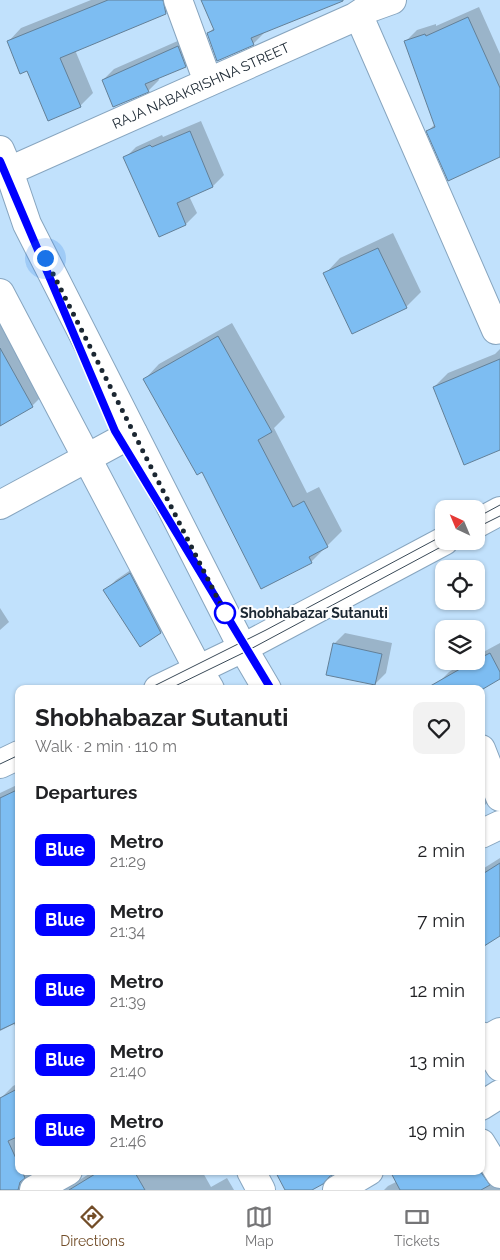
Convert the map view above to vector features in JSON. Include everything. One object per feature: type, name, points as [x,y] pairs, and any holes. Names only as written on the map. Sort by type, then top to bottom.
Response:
[{"type":"main road","points":[[178,0],[208,82]]},
{"type":"main road","name":"RAJA NABAKRISHNA STREET","points":[[4,160],[208,82],[354,11],[367,9],[392,0]]},
{"type":"main road","points":[[354,11],[496,330],[500,329]]},
{"type":"main road","points":[[4,160],[27,224],[243,648],[265,685]]},
{"type":"main road","points":[[0,293],[204,679]]},
{"type":"main road","points":[[0,505],[133,432]]},
{"type":"main road","points":[[485,519],[500,511]]},
{"type":"main road","points":[[176,685],[204,679],[243,648],[435,546]]},
{"type":"main road","points":[[0,764],[15,757]]},
{"type":"main road","points":[[485,759],[500,797]]},
{"type":"main road","points":[[485,832],[500,825]]},
{"type":"main road","points":[[488,1036],[500,1067]]},
{"type":"main road","points":[[485,1103],[500,1094]]},
{"type":"main road","points":[[485,1150],[500,1174]]},
{"type":"main road","points":[[34,1190],[61,1175]]},
{"type":"main road","points":[[253,1175],[261,1190]]},
{"type":"main road","points":[[337,1190],[363,1175]]},
{"type":"building","points":[[108,0],[163,0],[166,14],[60,58],[81,107],[48,121],[27,71],[20,74],[7,41]]},
{"type":"building","points":[[201,0],[343,1],[251,38],[254,45],[217,61],[207,33],[214,30]]},
{"type":"building","points":[[468,17],[500,88],[500,157],[448,181],[426,131],[435,127],[404,41],[425,34],[426,36]]},
{"type":"building","points":[[178,46],[186,67],[145,84],[149,92],[113,107],[102,80]]},
{"type":"building","points":[[190,131],[213,187],[177,203],[186,225],[159,237],[123,157]]},
{"type":"building","points":[[378,248],[407,308],[352,334],[323,273]]},
{"type":"building","points":[[218,336],[272,432],[258,440],[293,507],[304,501],[328,547],[309,557],[312,563],[261,589],[202,472],[197,475],[143,379]]},
{"type":"building","points":[[0,348],[33,407],[0,426]]},
{"type":"building","points":[[500,359],[500,450],[464,465],[433,387]]},
{"type":"building","points":[[130,573],[161,633],[140,647],[103,590]]},
{"type":"building","points":[[333,643],[382,654],[375,685],[326,675]]},
{"type":"building","points":[[490,653],[500,672],[500,679],[485,688],[485,685],[432,685],[458,670],[485,670],[485,656]]},
{"type":"building","points":[[15,791],[15,1023],[0,1030],[0,798]]},
{"type":"building","points":[[500,863],[500,936],[485,945],[485,872]]},
{"type":"building","points":[[15,1090],[15,1138],[8,1141],[15,1156],[15,1175],[24,1175],[25,1178],[20,1182],[18,1190],[0,1190],[0,1098]]},
{"type":"building","points":[[93,1175],[136,1175],[145,1190],[69,1190]]},
{"type":"building","points":[[277,1175],[332,1175],[323,1184],[312,1190],[285,1190]]},
{"type":"building","points":[[392,1175],[483,1175],[490,1185],[481,1190],[400,1190]]},
{"type":"tram line","points":[[485,513],[500,505]]},
{"type":"tram line","points":[[485,524],[500,516]]},
{"type":"tram line","points":[[156,685],[266,630],[435,540]]},
{"type":"tram line","points":[[177,685],[245,652],[435,550]]},
{"type":"tram line","points":[[0,764],[15,757]]},
{"type":"metro line","name":"Blue","points":[[0,161],[115,431],[269,685]]},
{"type":"place","name":"Shobhabazar Sutanuti","points":[[225,613]]},
{"type":"route","points":[[45,258],[225,613]]}]
